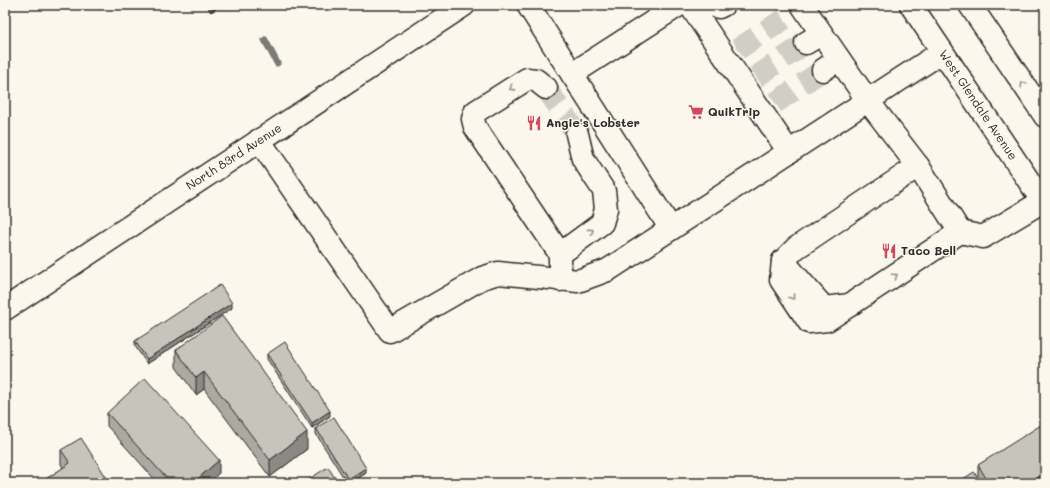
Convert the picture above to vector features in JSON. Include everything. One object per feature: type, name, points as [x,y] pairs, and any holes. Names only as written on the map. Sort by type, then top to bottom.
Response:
[{"type":"main road","points":[[528,5],[671,229]]},
{"type":"main road","points":[[572,74],[679,5]]},
{"type":"main road","points":[[690,5],[731,52],[750,80],[768,107],[789,152]]},
{"type":"main road","points":[[709,5],[719,7],[723,5]]},
{"type":"main road","name":"West Glendale Avenue","points":[[911,5],[1042,197]]},
{"type":"main road","points":[[970,5],[1045,116]]},
{"type":"main road","name":"North 83rd Avenue","points":[[5,309],[259,140],[455,7]]},
{"type":"main road","points":[[798,10],[831,64],[868,101],[918,166],[960,232],[983,238],[1042,197]]},
{"type":"main road","points":[[259,140],[390,331],[482,278],[498,273],[578,281],[608,270],[942,52]]},
{"type":"main road","points":[[546,88],[536,80],[527,79],[475,112],[473,119],[475,127],[560,254],[560,280]]},
{"type":"main road","points":[[560,254],[602,223],[606,209],[604,191],[583,159],[577,134]]},
{"type":"main road","points":[[918,166],[796,248],[783,261],[781,280],[810,322],[827,320],[960,232]]},
{"type":"building","points":[[220,285],[232,303],[147,359],[135,341]]},
{"type":"building","points":[[222,316],[307,432],[270,460],[204,372],[196,378],[176,350]]},
{"type":"building","points":[[285,342],[330,411],[312,423],[267,354]]},
{"type":"building","points":[[145,378],[219,460],[193,483],[171,483],[107,413]]},
{"type":"building","points":[[334,417],[366,468],[348,479],[316,428]]},
{"type":"building","points":[[1041,425],[1045,431],[1045,473],[1030,483],[989,483],[978,465]]},
{"type":"building","points":[[81,438],[110,483],[45,483],[43,481],[70,463],[61,450]]},
{"type":"building","points":[[328,467],[338,483],[303,483]]},
{"type":"building","points":[[974,472],[981,483],[957,483]]},
{"type":"waterway","points":[[265,40],[277,63]]},
{"type":"tunnel","points":[[738,49],[789,16]]},
{"type":"tunnel","points":[[756,77],[806,43]]},
{"type":"tunnel","points":[[775,103],[823,70]]},
{"type":"tunnel","points":[[546,88],[577,134]]},
{"type":"place","name":"QuikTrip","points":[[696,112]]},
{"type":"place","name":"Angie's Lobster","points":[[534,123]]},
{"type":"place","name":"Taco Bell","points":[[889,251]]}]
